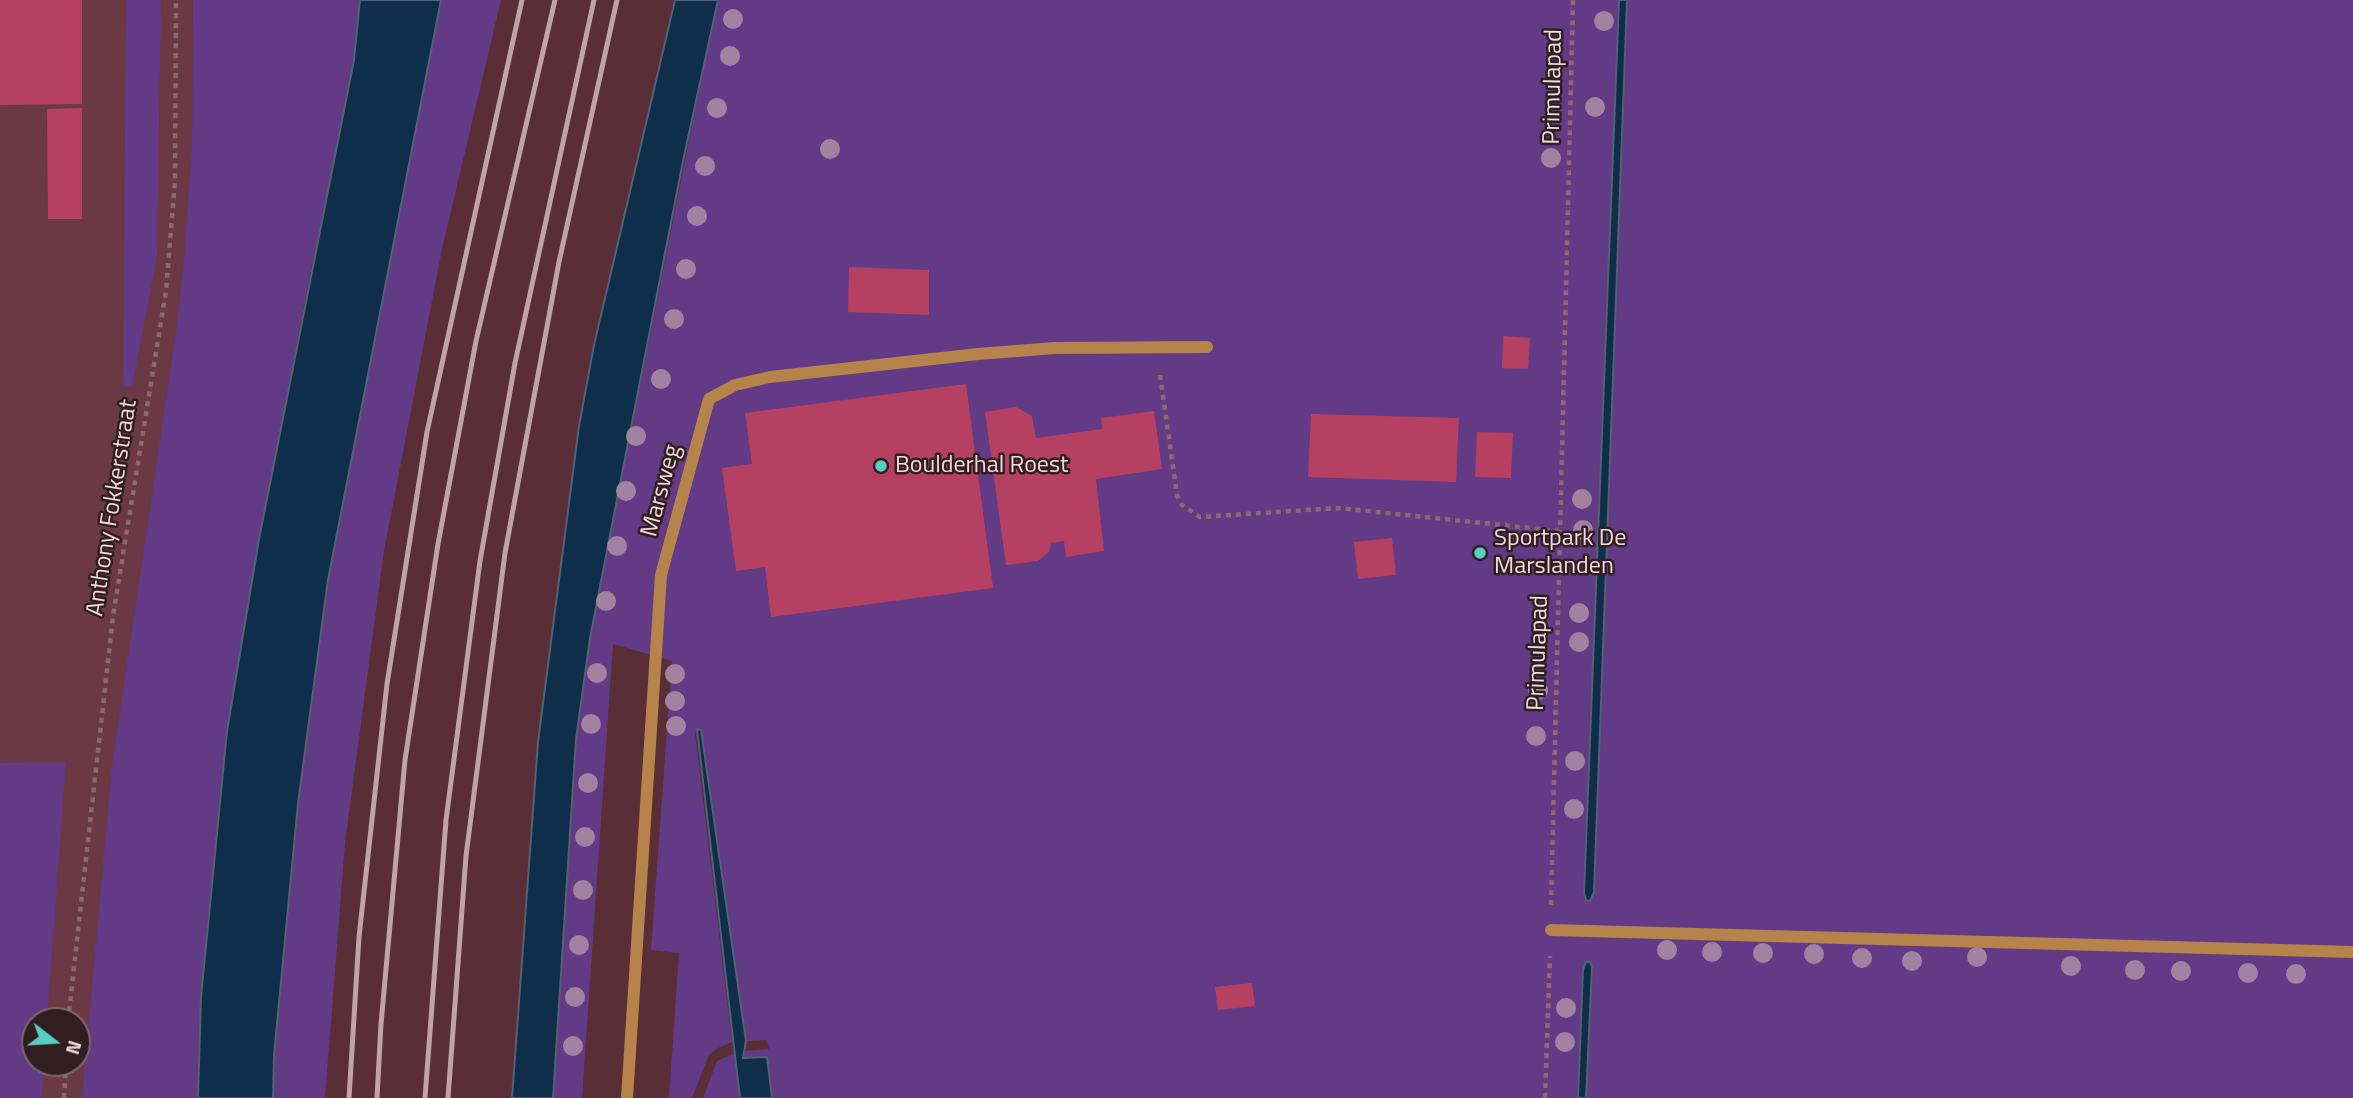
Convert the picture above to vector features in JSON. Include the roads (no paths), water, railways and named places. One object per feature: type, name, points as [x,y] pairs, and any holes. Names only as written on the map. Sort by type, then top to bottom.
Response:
[{"type":"street","name":"Marsweg","points":[[627,1098],[661,575],[709,399],[735,385],[796,374],[1055,348],[1207,347]]},
{"type":"street","points":[[1551,930],[2353,952]]},
{"type":"water","points":[[360,0],[441,0],[328,580],[298,803],[274,1055],[273,1098],[198,1098],[201,997],[227,731],[259,539],[354,60]]},
{"type":"water","points":[[675,0],[718,0],[683,161],[590,638],[576,739],[553,1098],[512,1098],[538,742],[579,426],[594,345]]},
{"type":"water","points":[[1619,0],[1627,0],[1594,892],[1590,901],[1586,900],[1584,893]]},
{"type":"water","points":[[697,729],[701,730],[746,1041],[743,1058],[767,1057],[772,1098],[740,1098]]},
{"type":"water","points":[[1586,962],[1590,962],[1592,967],[1586,1098],[1578,1098],[1583,970]]},
{"type":"railway","points":[[349,1098],[359,937],[387,684],[427,432],[522,0]]},
{"type":"railway","points":[[377,1098],[381,1024],[405,760],[438,544],[476,341],[555,0]]},
{"type":"railway","points":[[425,1098],[446,820],[480,561],[515,363],[594,0]]},
{"type":"railway","points":[[448,1098],[466,856],[505,553],[559,262],[617,0]]},
{"type":"place","name":"Boulderhal Roest","points":[[881,466]]},
{"type":"place","name":"Sportpark De Marslanden","points":[[1480,553]]}]
